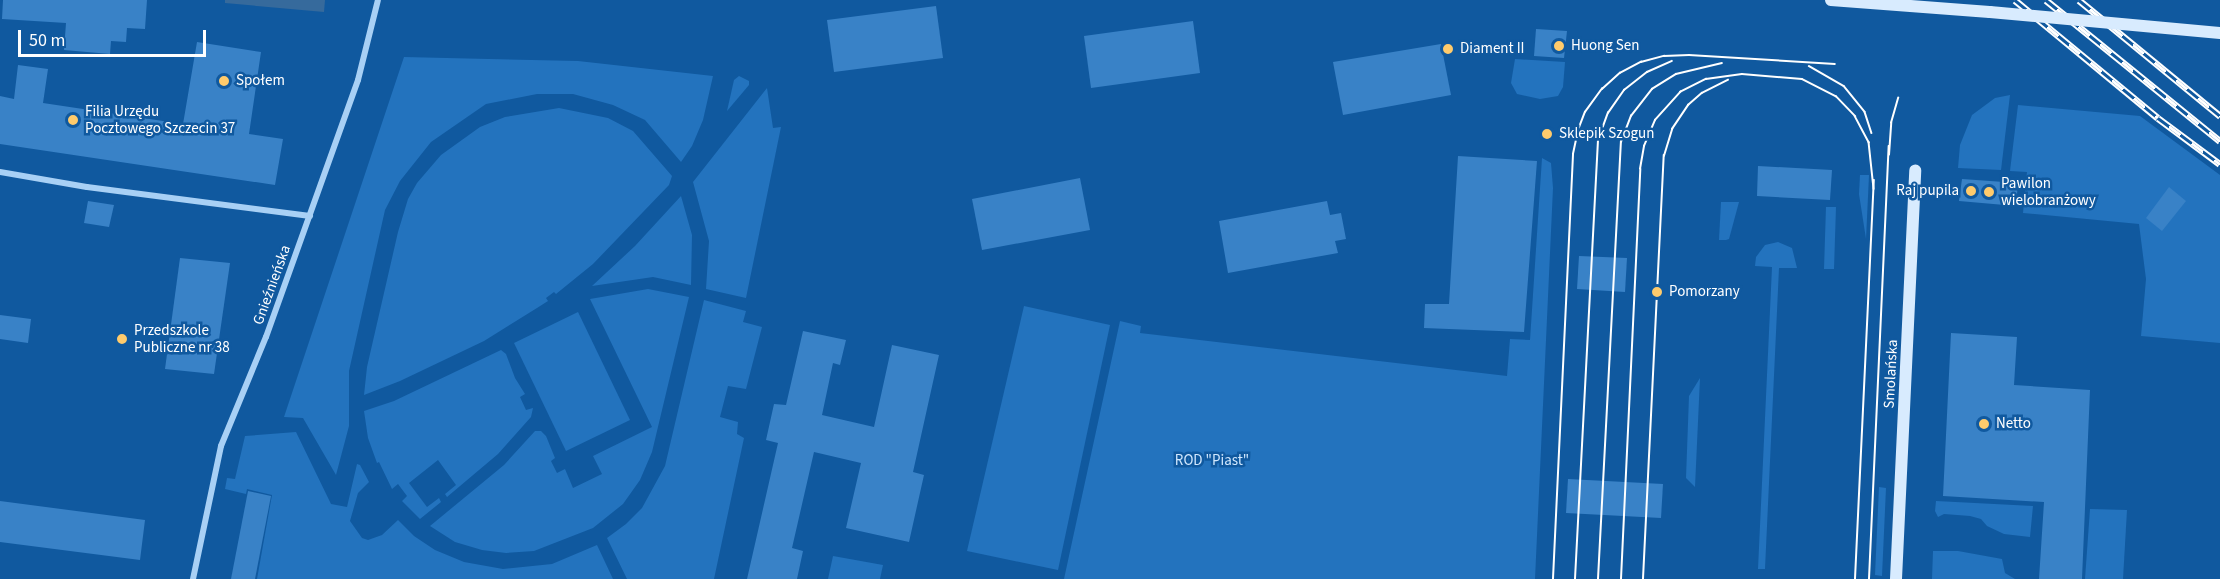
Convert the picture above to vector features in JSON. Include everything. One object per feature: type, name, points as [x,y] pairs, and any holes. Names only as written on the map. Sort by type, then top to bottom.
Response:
[{"type":"street","name":"Gnieźnieńska","points":[[193,579],[221,446],[266,337],[358,80],[378,0]]},
{"type":"street","points":[[1831,0],[2220,33]]},
{"type":"street","name":"Smolańska","points":[[1896,579],[1916,170]]},
{"type":"street","points":[[0,172],[87,187],[310,216]]},
{"type":"green space","points":[[404,57],[578,61],[713,76],[703,120],[692,146],[681,162],[645,120],[613,105],[573,94],[537,94],[486,104],[431,142],[400,181],[385,210],[349,371],[349,426],[336,475],[303,418],[284,417]]},
{"type":"green space","points":[[1515,59],[1565,62],[1563,87],[1558,96],[1540,99],[1517,94],[1511,83]]},
{"type":"green space","points":[[739,76],[749,81],[749,85],[727,111],[734,80]]},
{"type":"green space","points":[[767,88],[773,128],[781,127],[746,298],[706,289],[709,241],[693,182]]},
{"type":"green space","points":[[2010,95],[2001,170],[1958,168],[1960,145],[1972,115],[1995,98]]},
{"type":"green space","points":[[2018,105],[2140,116],[2220,175],[2220,343],[2141,336],[2146,279],[2139,224],[2023,213],[2027,172],[2010,171]]},
{"type":"green space","points":[[559,108],[608,118],[633,131],[672,176],[669,185],[593,264],[556,294],[554,292],[546,298],[548,301],[484,341],[400,381],[364,395],[367,367],[398,232],[408,199],[417,183],[441,155],[480,127],[505,117]]},
{"type":"green space","name":"ROD \"Piast\"","points":[[1542,158],[1551,163],[1553,188],[1535,579],[1064,579],[1120,321],[1141,326],[1140,333],[1507,376],[1510,339],[1530,340]]},
{"type":"green space","points":[[1860,175],[1869,175],[1866,239],[1859,194]]},
{"type":"green space","points":[[681,196],[692,235],[691,285],[653,277],[592,286],[635,246]]},
{"type":"green space","points":[[1721,202],[1739,202],[1729,239],[1726,240],[1719,240]]},
{"type":"green space","points":[[1826,207],[1836,207],[1834,269],[1824,269]]},
{"type":"green space","points":[[1778,242],[1792,248],[1797,268],[1779,268],[1765,569],[1758,569],[1772,267],[1755,266],[1756,257],[1765,245]]},
{"type":"green space","points":[[648,289],[689,297],[652,452],[640,480],[623,504],[593,528],[534,551],[506,553],[482,550],[455,542],[430,526],[504,465],[535,431],[541,431],[546,436],[555,458],[551,461],[557,473],[565,469],[573,488],[602,474],[593,456],[652,427],[590,299]]},
{"type":"green space","points":[[704,300],[746,311],[743,322],[762,327],[746,389],[728,386],[720,417],[738,422],[737,434],[744,438],[714,579],[627,579],[607,538],[642,508],[665,466]]},
{"type":"green space","points":[[1024,306],[1110,325],[1058,570],[967,551]]},
{"type":"green space","points":[[578,312],[630,420],[566,451],[514,343]]},
{"type":"green space","points":[[501,350],[506,354],[515,378],[525,394],[520,397],[526,410],[533,408],[531,417],[498,454],[447,497],[445,494],[456,485],[438,460],[409,483],[427,507],[439,498],[441,502],[420,519],[402,501],[407,496],[398,484],[392,489],[379,462],[377,463],[368,438],[364,411],[394,401]]},
{"type":"green space","points":[[1700,378],[1695,487],[1686,478],[1689,396]]},
{"type":"green space","points":[[296,432],[331,504],[347,507],[357,464],[360,465],[369,482],[358,493],[350,521],[362,538],[368,540],[382,535],[398,520],[414,536],[435,550],[464,562],[503,569],[552,564],[597,545],[613,579],[257,579],[272,495],[247,489],[246,494],[225,489],[227,478],[235,479],[245,436]]},
{"type":"green space","points":[[1879,487],[1886,488],[1882,576],[1875,575]]},
{"type":"green space","points":[[1936,501],[2033,506],[2030,537],[2004,534],[1987,526],[1981,519],[1970,516],[1944,514],[1938,517],[1935,511]]},
{"type":"green space","points":[[2090,509],[2127,510],[2123,579],[2085,579]]},
{"type":"green space","points":[[1933,551],[1958,551],[2002,559],[2005,573],[2015,579],[1932,579]]},
{"type":"green space","points":[[833,556],[883,565],[880,579],[828,579]]},
{"type":"shaded area","points":[[225,0],[325,0],[324,12],[225,3]]},
{"type":"building","points":[[3,0],[147,0],[145,29],[127,28],[126,42],[111,41],[110,54],[64,50],[66,23],[2,19]]},
{"type":"building","points":[[936,6],[943,58],[834,72],[827,20]]},
{"type":"building","points":[[1193,21],[1200,73],[1091,88],[1084,36]]},
{"type":"building","points":[[1536,29],[1567,31],[1564,58],[1534,56]]},
{"type":"building","points":[[197,42],[261,52],[249,134],[283,139],[275,185],[0,144],[0,96],[14,99],[18,65],[48,69],[43,103],[183,124]]},
{"type":"building","points":[[1441,44],[1451,95],[1343,115],[1333,62]]},
{"type":"building","points":[[1458,156],[1537,161],[1524,332],[1424,328],[1425,304],[1449,304]]},
{"type":"building","points":[[1758,166],[1832,170],[1830,200],[1757,196]]},
{"type":"building","points":[[1080,178],[1090,230],[982,250],[972,199]]},
{"type":"building","name":"Pawilon wielobranżowy","points":[[1962,179],[2018,183],[2016,206],[1959,201]]},
{"type":"building","points":[[2169,187],[2186,201],[2162,231],[2146,218]]},
{"type":"building","points":[[88,201],[114,205],[109,227],[84,223]]},
{"type":"building","points":[[1327,201],[1330,215],[1341,213],[1346,239],[1335,241],[1338,253],[1228,273],[1219,221]]},
{"type":"building","points":[[1579,256],[1627,258],[1625,292],[1577,289]]},
{"type":"building","points":[[180,258],[230,263],[214,374],[165,369]]},
{"type":"building","points":[[0,315],[31,319],[28,343],[0,339]]},
{"type":"building","points":[[803,331],[846,340],[840,365],[833,363],[822,415],[874,427],[892,345],[939,355],[913,472],[924,475],[909,542],[846,528],[861,463],[814,452],[792,548],[803,551],[797,579],[747,579],[778,443],[766,440],[774,404],[786,405]]},
{"type":"building","points":[[1951,333],[2017,337],[2014,385],[2090,390],[2082,579],[2039,579],[2044,502],[1943,496]]},
{"type":"building","points":[[1568,479],[1663,484],[1661,518],[1566,513]]},
{"type":"building","points":[[248,491],[271,496],[255,579],[231,579]]},
{"type":"building","points":[[0,501],[145,520],[140,560],[0,542]]},
{"type":"tram line","points":[[1553,579],[1573,154],[1585,112],[1602,89],[1620,73],[1641,62],[1664,56],[1689,55],[1835,64]]},
{"type":"tram line","points":[[1575,579],[1598,140],[1608,113],[1624,90],[1647,72],[1672,61]]},
{"type":"tram line","points":[[1598,579],[1621,142],[1631,116],[1652,89],[1676,74],[1722,63]]},
{"type":"tram line","points":[[1809,66],[1844,86],[1865,112],[1872,133]]},
{"type":"tram line","points":[[1621,579],[1640,169],[1644,146],[1655,120],[1680,92],[1706,79],[1742,74],[1802,79],[1836,96],[1855,116],[1869,142],[1874,189]]},
{"type":"tram line","points":[[1643,579],[1664,156],[1672,129],[1688,105],[1702,93],[1728,80]]},
{"type":"tram line","points":[[1889,155],[1891,123],[1898,98]]},
{"type":"tram line","points":[[1869,579],[1889,146]]},
{"type":"tram line","points":[[1855,579],[1874,180]]},
{"type":"railway","points":[[2015,0],[2158,118],[2220,164]]},
{"type":"railway","points":[[2046,0],[2220,141]]},
{"type":"railway","points":[[2079,0],[2220,116]]},
{"type":"place","name":"Huong Sen","points":[[1559,46]]},
{"type":"place","name":"Diament II","points":[[1448,49]]},
{"type":"place","name":"Społem","points":[[224,81]]},
{"type":"place","name":"Filia Urzędu Pocztowego Szczecin 37","points":[[73,120]]},
{"type":"place","name":"Sklepik Szogun","points":[[1547,134]]},
{"type":"place","name":"Raj pupila","points":[[1971,191]]},
{"type":"place","name":"Pawilon wielobranżowy","points":[[1989,192]]},
{"type":"place","name":"Pomorzany","points":[[1657,292]]},
{"type":"place","name":"Przedszkole Publiczne nr 38","points":[[122,339]]},
{"type":"place","name":"Netto","points":[[1984,424]]}]
